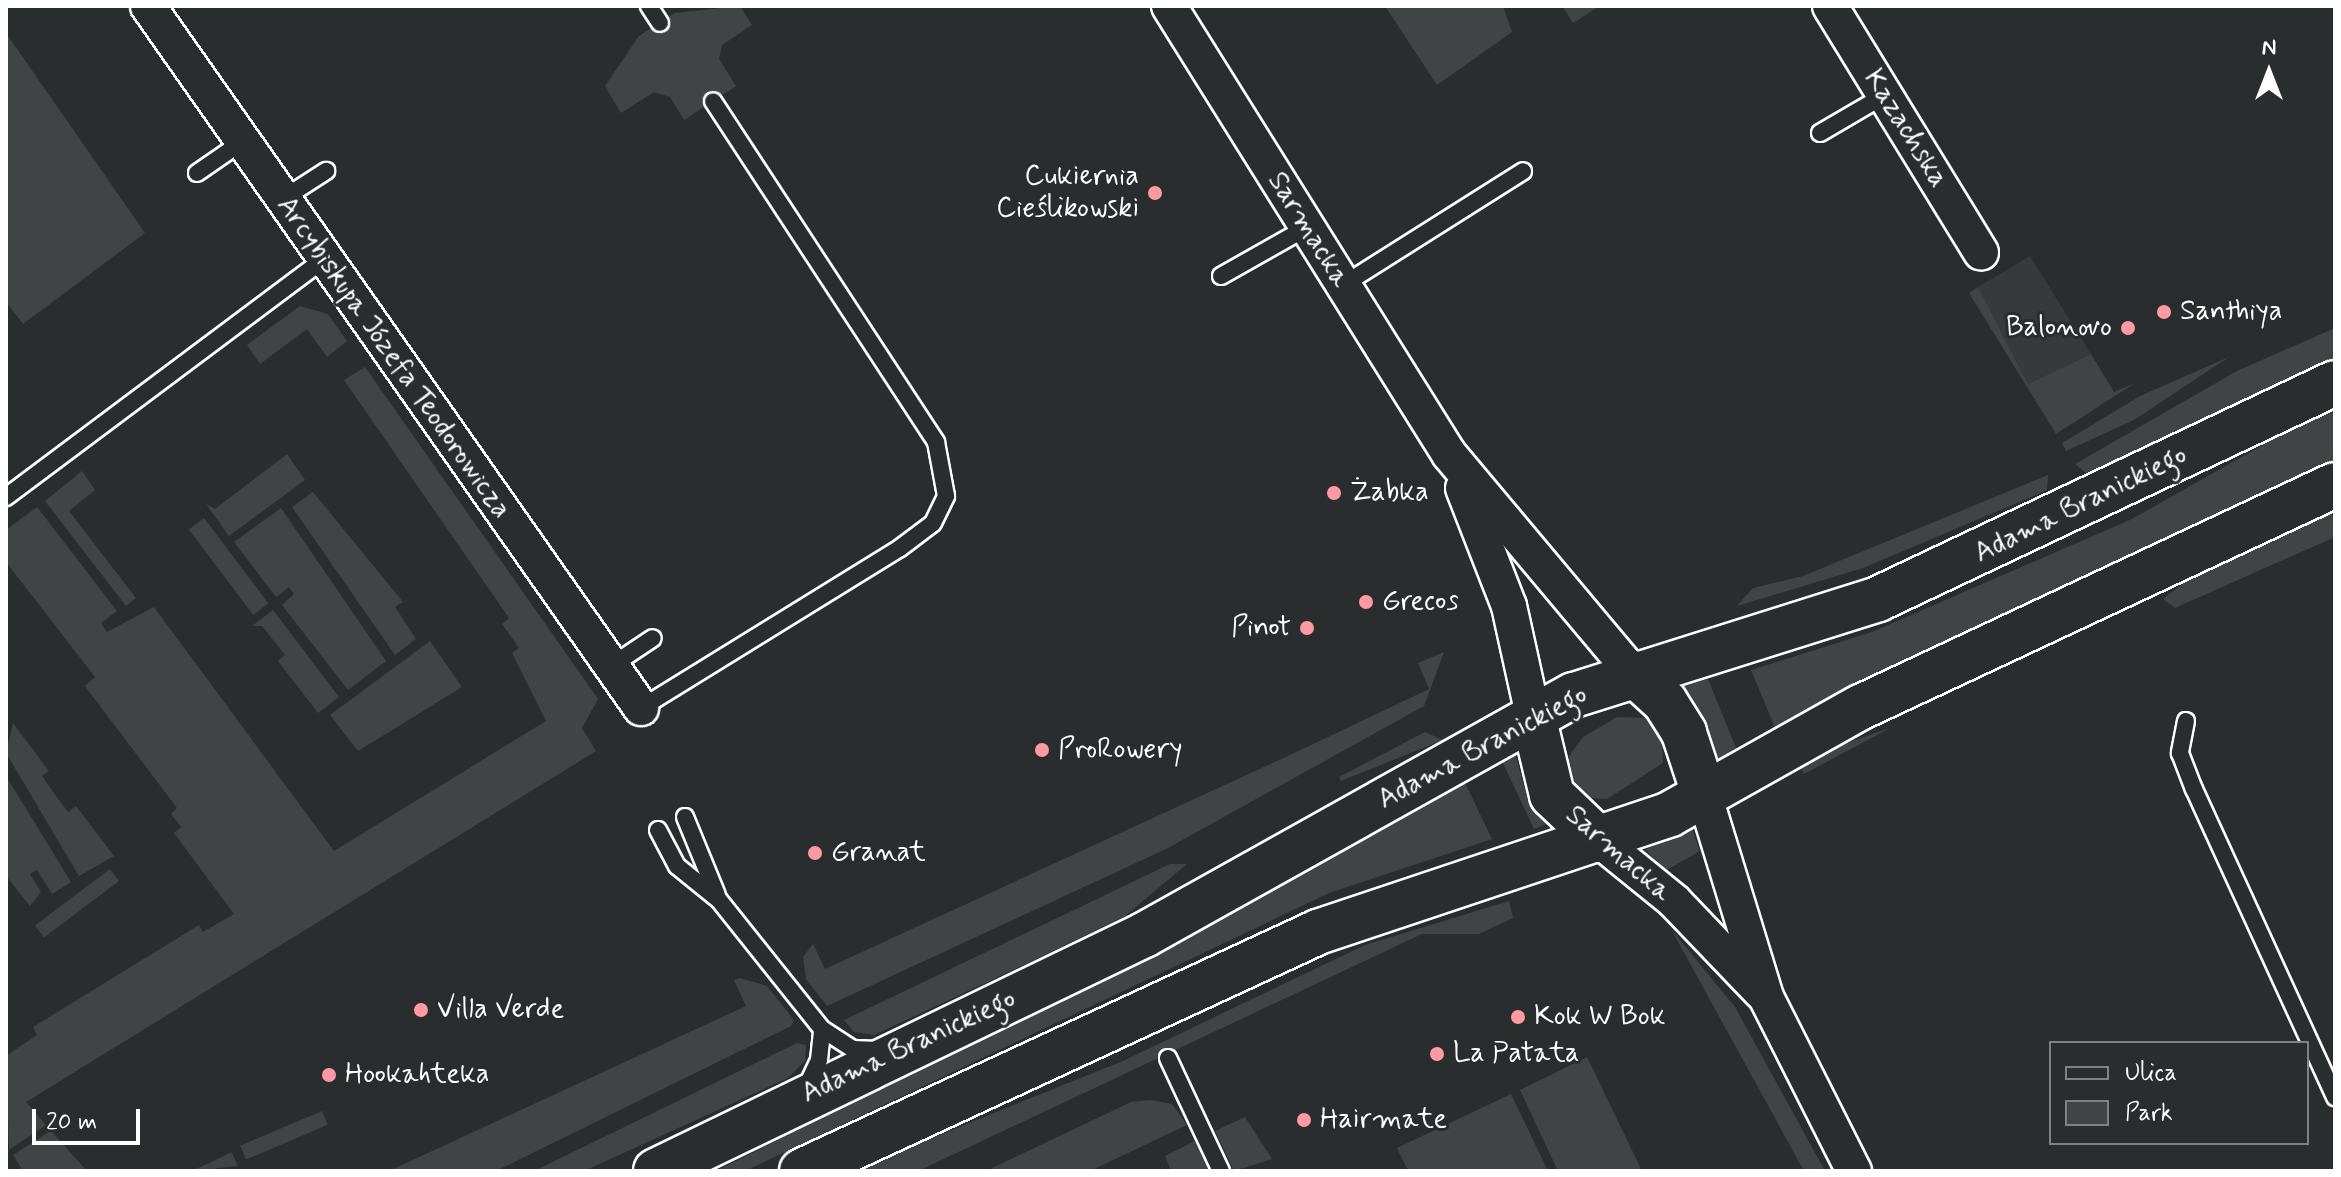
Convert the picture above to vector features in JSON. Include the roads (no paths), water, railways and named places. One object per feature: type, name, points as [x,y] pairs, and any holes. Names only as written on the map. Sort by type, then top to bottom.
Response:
[{"type":"main road","name":"Adama Branickiego","points":[[656,1171],[1144,935],[1534,720],[1633,673],[1878,599],[2335,383]]},
{"type":"main road","points":[[802,1171],[1318,932],[1599,840],[1704,794],[2001,638],[2335,485]]},
{"type":"main road","name":"Sarmacka","points":[[1633,673],[1665,702],[1684,733],[1704,794]]},
{"type":"main road","name":"Sarmacka","points":[[1534,720],[1552,795],[1599,840]]},
{"type":"street","name":"Arcybiskupa Józefa Teodorowicza","points":[[148,6],[323,260],[641,708]]},
{"type":"street","name":"Sarmacka","points":[[1169,6],[1449,454],[1633,673]]},
{"type":"street","name":"Kazachska","points":[[1830,6],[1981,252]]},
{"type":"street","name":"Sarmacka","points":[[1449,454],[1505,594],[1534,720]]},
{"type":"street","name":"Sarmacka","points":[[1704,794],[1766,997],[1854,1171]]},
{"type":"street","name":"Sarmacka","points":[[1599,840],[1674,901],[1766,997]]},
{"type":"lane","points":[[649,6],[660,23]]},
{"type":"lane","points":[[1820,133],[1885,95]]},
{"type":"lane","points":[[641,708],[900,548],[933,523],[946,496],[936,442],[713,101]]},
{"type":"lane","points":[[197,173],[242,142]]},
{"type":"lane","points":[[281,200],[326,171]]},
{"type":"lane","points":[[1343,285],[1523,171]]},
{"type":"lane","points":[[1221,276],[1306,228]]},
{"type":"lane","points":[[6,497],[323,260]]},
{"type":"lane","points":[[611,666],[653,638]]},
{"type":"lane","points":[[2186,721],[2180,753],[2194,789],[2335,1097]]},
{"type":"lane","points":[[685,817],[719,900]]},
{"type":"lane","points":[[658,830],[677,866],[719,900],[822,1029],[853,1049],[907,1048]]},
{"type":"lane","points":[[787,1105],[814,1076],[822,1029]]},
{"type":"lane","points":[[1168,1058],[1221,1171]]},
{"type":"place","name":"Cukiernia Cieślikowski","points":[[1155,193]]},
{"type":"place","name":"Santhiya","points":[[2164,312]]},
{"type":"place","name":"Balonovo","points":[[2128,328]]},
{"type":"place","name":"Żabka","points":[[1334,493]]},
{"type":"place","name":"Grecos","points":[[1366,602]]},
{"type":"place","name":"Pinot","points":[[1307,628]]},
{"type":"place","name":"ProRowery","points":[[1042,750]]},
{"type":"place","name":"Granat","points":[[815,853]]},
{"type":"place","name":"Villa Verde","points":[[421,1010]]},
{"type":"place","name":"Kok W Bok","points":[[1518,1017]]},
{"type":"place","name":"La Patata","points":[[1437,1054]]},
{"type":"place","name":"Hookahteka","points":[[329,1075]]},
{"type":"place","name":"Hairmate","points":[[1304,1120]]}]
